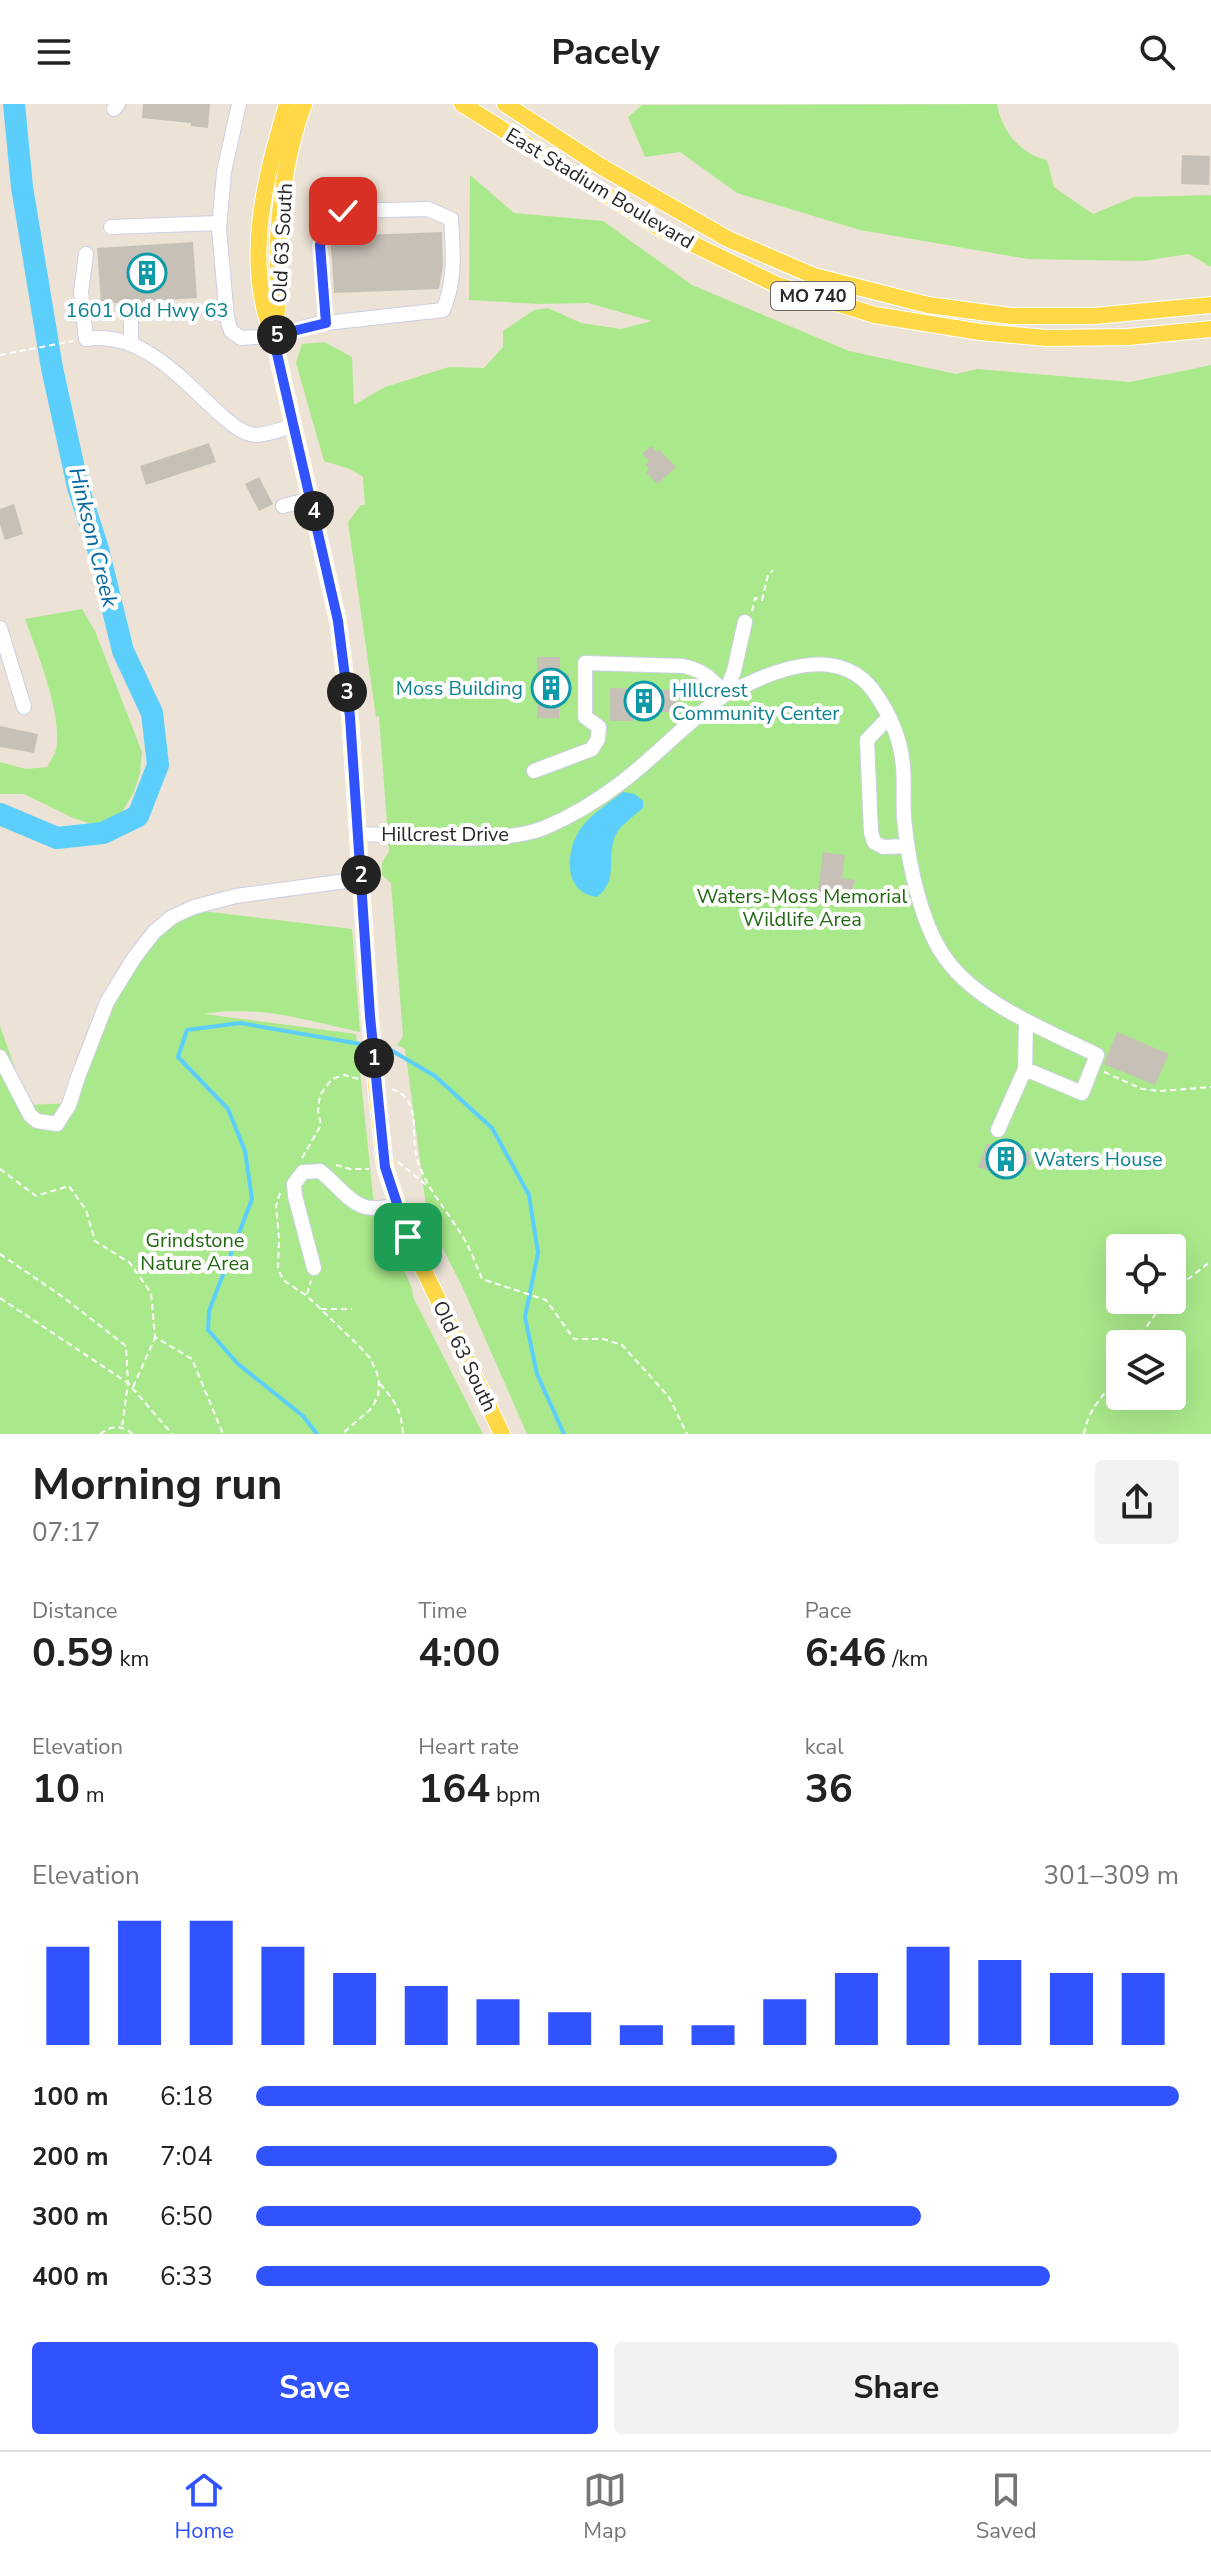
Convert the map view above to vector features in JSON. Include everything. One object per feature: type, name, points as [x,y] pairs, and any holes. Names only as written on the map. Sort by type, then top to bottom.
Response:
[{"type":"main road","name":"Old 63 South","points":[[287,104],[268,169],[258,234],[258,261],[264,314],[273,336],[338,621],[350,717],[370,1016],[385,1167],[408,1237],[502,1434]]},
{"type":"main road","name":"Old 63 South","points":[[273,336],[279,310],[281,203],[304,104]]},
{"type":"main road","name":"East Stadium Boulevard","points":[[462,104],[658,227],[777,285],[805,294],[875,315],[980,332],[1047,338],[1128,337],[1211,329]]},
{"type":"main road","name":"East Stadium Boulevard","points":[[505,104],[602,167],[728,239],[814,276],[928,305],[1010,316],[1094,316],[1211,305]]},
{"type":"street","points":[[239,104],[224,172],[219,223],[227,318],[231,331],[241,338],[273,336],[326,323],[443,310],[451,293],[451,219],[428,209],[343,211],[330,224],[320,245],[326,323]]},
{"type":"street","points":[[111,227],[219,223]]},
{"type":"street","points":[[86,254],[81,292],[86,339],[118,339],[157,358],[235,427],[255,435],[293,426]]},
{"type":"street","points":[[131,312],[131,344]]},
{"type":"street","points":[[283,506],[311,499]]},
{"type":"street","points":[[534,771],[592,749],[598,739],[599,727],[585,717],[585,663],[698,669],[711,677],[725,694],[734,671],[745,622]]},
{"type":"street","points":[[0,628],[24,707]]},
{"type":"street","name":"Hillcrest Drive","points":[[358,834],[473,837],[504,836],[540,829],[581,812],[623,781],[725,694],[787,669],[828,664],[847,670],[865,681],[889,717],[902,754],[904,825],[919,899],[945,958],[966,981],[1095,1061]]},
{"type":"street","points":[[889,717],[867,740],[871,832],[874,842],[883,847],[907,846]]},
{"type":"street","points":[[0,1057],[30,1115],[37,1121],[57,1124],[69,1105],[107,1002],[141,949],[154,932],[172,917],[194,907],[236,896],[361,879]]},
{"type":"street","points":[[998,1130],[1025,1069],[1026,1021]]},
{"type":"street","points":[[1025,1069],[1082,1093],[1095,1061]]},
{"type":"street","points":[[314,1268],[295,1196],[294,1184],[298,1177],[311,1170],[320,1171],[353,1203],[370,1210],[395,1205]]},
{"type":"path","points":[[2,355],[70,341]]},
{"type":"path","points":[[745,622],[751,616],[755,598],[762,600],[768,575],[773,570]]},
{"type":"path","points":[[1095,1061],[1142,1089],[1160,1091],[1211,1087]]},
{"type":"path","points":[[311,1162],[297,1164],[321,1125],[318,1111],[320,1095],[332,1079],[344,1075],[365,1081]]},
{"type":"path","points":[[378,1090],[403,1093],[409,1100],[414,1118],[416,1153],[422,1172],[463,1237],[482,1279],[546,1300],[574,1339],[603,1339],[622,1345],[669,1397],[687,1434]]},
{"type":"path","points":[[337,1165],[350,1169],[385,1167],[399,1162],[434,1192]]},
{"type":"path","points":[[0,1169],[36,1196],[69,1186],[86,1210],[95,1241],[130,1263],[151,1293],[155,1337],[132,1388]]},
{"type":"path","points":[[282,1187],[276,1206],[278,1268],[283,1280],[307,1296],[370,1358],[379,1383],[394,1399],[401,1413],[403,1434]]},
{"type":"path","points":[[0,1254],[63,1297],[126,1346],[128,1383],[122,1427]]},
{"type":"path","points":[[1186,1281],[1211,1261]]},
{"type":"path","points":[[307,1296],[314,1268]]},
{"type":"path","points":[[0,1298],[128,1383],[172,1434]]},
{"type":"path","points":[[320,1309],[352,1309]]},
{"type":"path","points":[[155,1337],[192,1359],[223,1434]]},
{"type":"path","points":[[342,1434],[372,1408],[378,1396],[379,1383]]},
{"type":"path","points":[[1084,1434],[1086,1418],[1106,1391]]},
{"type":"path","points":[[100,1434],[111,1427],[122,1427],[133,1434]]},
{"type":"green space","points":[[997,104],[1003,123],[1014,140],[1029,153],[1047,160],[1054,187],[1093,214],[1134,197],[1211,195],[1211,267],[1189,254],[1143,261],[1028,259],[860,230],[737,193],[680,152],[645,157],[628,117],[642,105]]},
{"type":"green space","name":"Waters-Moss Memorial Wildlife Area","points":[[470,175],[514,213],[603,221],[692,285],[849,351],[956,374],[977,369],[1130,382],[1211,365],[1211,1434],[527,1434],[462,1286],[428,1220],[405,1049],[397,1045],[403,1036],[391,883],[382,875],[382,863],[389,851],[379,716],[376,717],[348,522],[361,505],[365,505],[363,477],[350,469],[324,461],[296,363],[302,344],[324,342],[352,357],[354,405],[385,387],[449,367],[484,368],[503,347],[503,331],[534,310],[548,308],[581,323],[621,329],[652,321],[588,303],[469,300]]},
{"type":"green space","points":[[82,609],[95,631],[142,752],[134,792],[119,817],[94,825],[24,794],[0,794],[0,762],[26,769],[47,767],[56,750],[56,719],[52,702],[25,619]]},
{"type":"green space","name":"Grindstone Nature Area","points":[[195,910],[352,929],[360,1032],[263,1012],[204,1014],[356,1034],[375,1214],[379,1216],[412,1288],[413,1297],[483,1434],[0,1434],[0,1026],[28,1105],[72,1103],[120,984],[169,921]]},
{"type":"water","points":[[623,792],[635,794],[643,801],[643,808],[615,836],[608,884],[597,897],[586,894],[578,888],[570,871],[574,840],[588,820]]},
{"type":"building","points":[[143,104],[210,104],[208,128],[142,118]]},
{"type":"building","points":[[1182,155],[1210,156],[1209,185],[1181,184]]},
{"type":"building","points":[[442,232],[443,265],[439,289],[334,293],[331,246],[336,236]]},
{"type":"building","name":"1601 Old Hwy 63","points":[[193,242],[197,298],[101,304],[97,248]]},
{"type":"building","points":[[209,443],[216,462],[146,485],[140,466]]},
{"type":"building","points":[[651,446],[676,467],[657,484],[646,472],[649,469],[645,464],[649,461],[642,454]]},
{"type":"building","points":[[259,477],[273,504],[259,511],[245,484]]},
{"type":"building","points":[[14,504],[23,534],[5,540],[0,525],[0,509]]},
{"type":"building","name":"Moss Building","points":[[537,657],[560,657],[560,674],[569,674],[569,686],[559,690],[559,718],[537,718]]},
{"type":"building","name":"HIllcrest Community Center","points":[[610,688],[678,690],[678,712],[633,712],[633,721],[610,721]]},
{"type":"building","points":[[0,726],[38,734],[34,753],[0,747]]},
{"type":"building","points":[[823,852],[845,855],[842,878],[855,880],[850,897],[836,895],[835,900],[817,898]]},
{"type":"building","points":[[1117,1032],[1169,1054],[1155,1085],[1104,1064]]},
{"type":"building","name":"Waters House","points":[[987,1143],[1012,1153],[1029,1151],[1031,1165],[1008,1167],[1005,1177],[978,1167]]},
{"type":"waterway","name":"Hinkson Creek","points":[[0,814],[57,838],[103,833],[138,816],[158,765],[152,713],[123,651],[98,549],[78,487],[52,368],[22,187],[14,104]]},
{"type":"waterway","points":[[317,1434],[303,1416],[238,1364],[208,1330],[209,1311],[252,1199],[245,1151],[228,1109],[178,1057],[187,1030],[240,1023],[366,1045]]},
{"type":"waterway","points":[[379,1047],[389,1049],[435,1076],[492,1128],[529,1195],[538,1253],[525,1317],[537,1374],[564,1434]]},
{"type":"place","name":"1601 Old Hwy 63","points":[[147,273]]},
{"type":"place","name":"Moss Building","points":[[551,688]]},
{"type":"place","name":"HIllcrest Community Center","points":[[644,701]]},
{"type":"place","name":"Waters House","points":[[1006,1159]]},
{"type":"route","points":[[343,211],[330,224],[320,245],[326,323],[273,336],[338,621],[350,717],[370,1016],[385,1167],[408,1237]]}]
